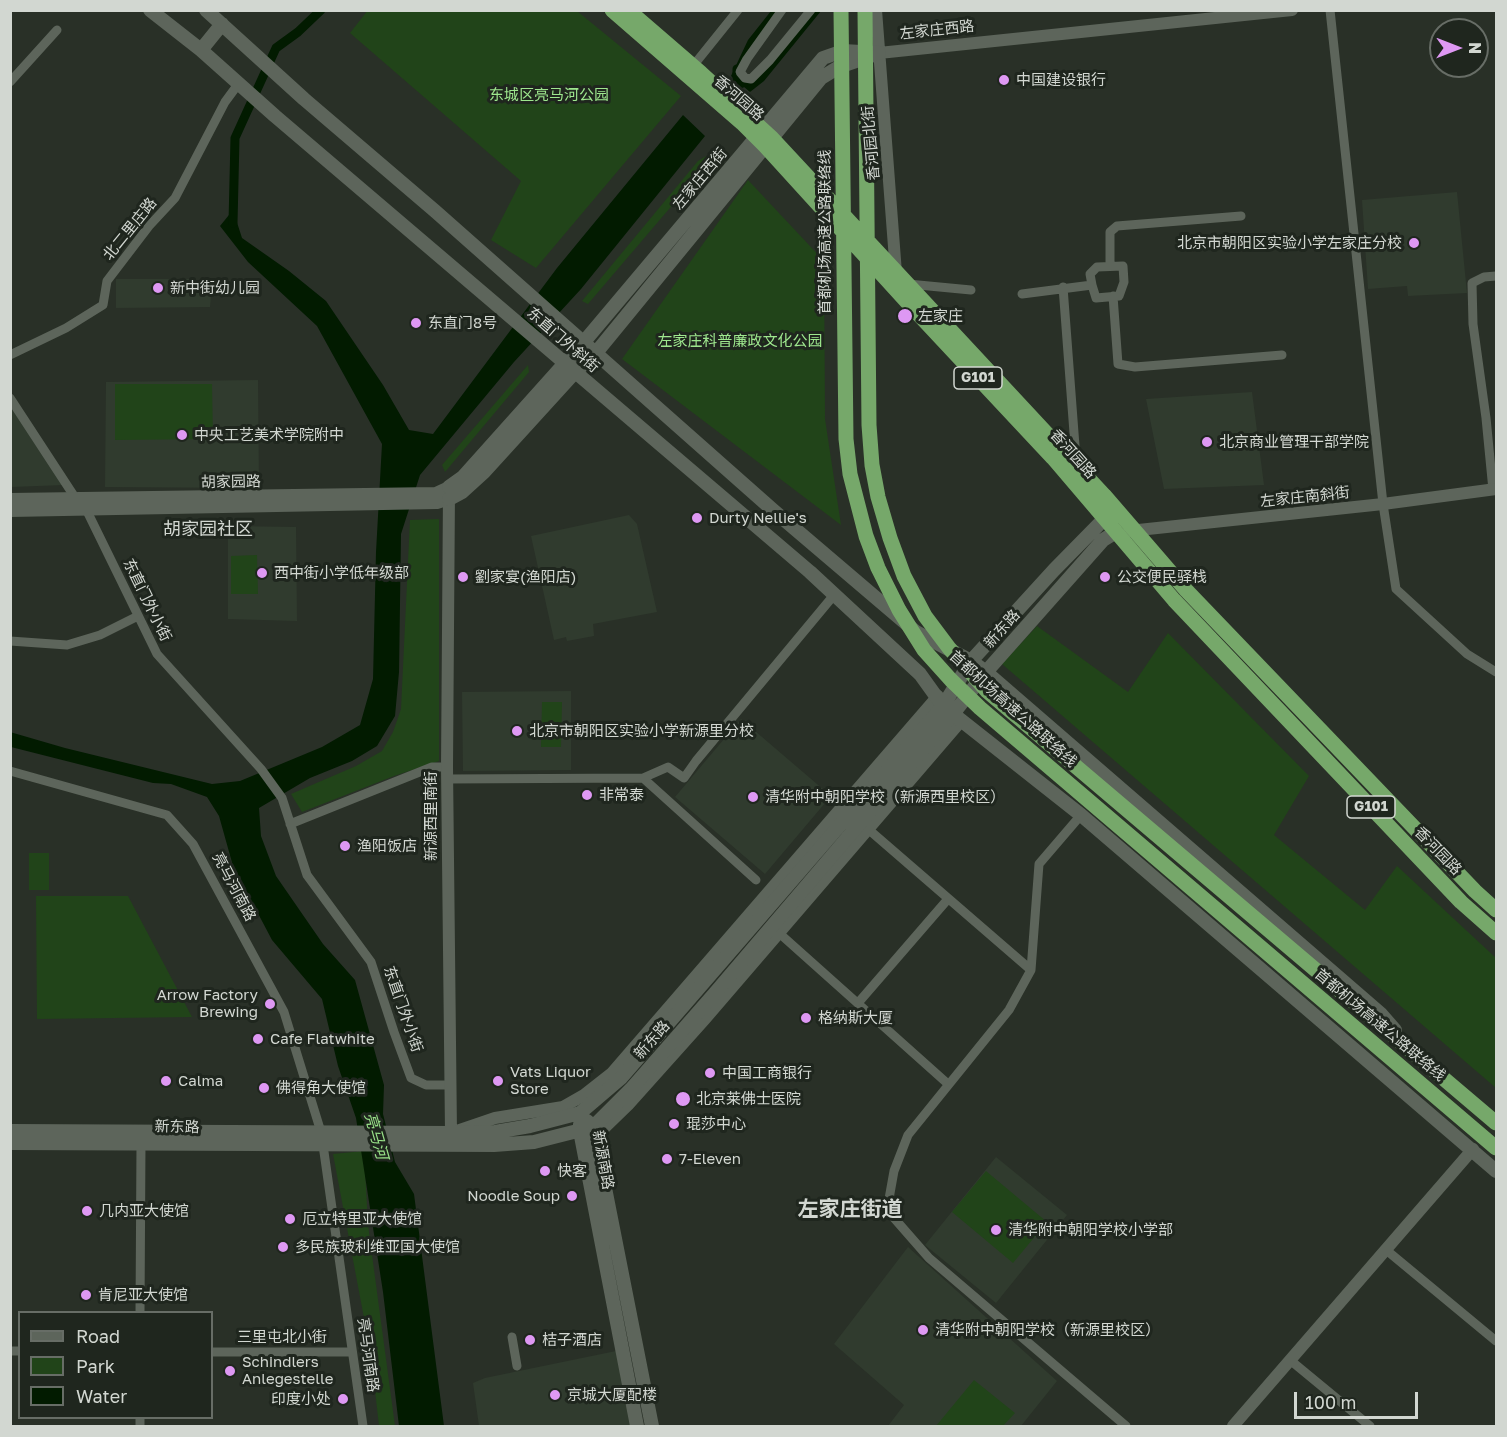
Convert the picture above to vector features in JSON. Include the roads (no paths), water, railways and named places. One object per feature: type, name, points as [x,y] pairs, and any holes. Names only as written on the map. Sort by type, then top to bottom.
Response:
[{"type":"highway","name":"香河园路","points":[[612,10],[698,75]]},
{"type":"highway","name":"香河园路","points":[[628,10],[746,120],[901,279],[1067,456],[1110,514],[1116,532],[1174,600],[1461,902],[1497,933]]},
{"type":"highway","name":"首都机场高速公路联络线","points":[[841,10],[846,439],[850,474],[866,536],[878,568],[899,610],[924,650],[951,680],[1497,1148]]},
{"type":"highway","name":"首都机场高速公路联络线","points":[[865,10],[869,425],[872,465],[878,497],[904,576],[925,616],[949,648],[987,691],[1497,1123]]},
{"type":"highway","name":"香河园路","points":[[764,138],[892,286],[1053,458],[1110,514],[1135,531],[1186,590],[1475,891],[1497,910]]},
{"type":"main road","name":"东直门外斜街","points":[[150,10],[201,50],[274,116],[834,595],[920,674],[949,709],[1081,815],[1497,1171]]},
{"type":"main road","name":"东直门外斜街","points":[[206,10],[286,84],[435,211],[583,344],[916,632],[971,661],[986,672],[1381,1014],[1434,1071]]},
{"type":"main road","points":[[201,50],[222,24]]},
{"type":"main road","name":"左家庄西路","points":[[764,138],[821,78],[838,67],[879,53]]},
{"type":"main road","name":"左家庄西街","points":[[564,363],[764,138]]},
{"type":"main road","name":"左家庄西街","points":[[575,372],[595,354],[764,138]]},
{"type":"main road","points":[[443,496],[463,477],[564,363]]},
{"type":"main road","points":[[443,496],[462,492],[484,472],[575,372]]},
{"type":"main road","name":"新东路","points":[[10,1131],[407,1140],[494,1145],[587,1134],[669,1045],[949,709],[971,661],[1054,570],[1110,514]]},
{"type":"main road","name":"新东路","points":[[407,1140],[451,1133],[495,1132],[530,1126],[580,1113],[606,1092],[949,709],[986,672],[1103,540],[1116,532]]},
{"type":"main road","name":"新源南路","points":[[580,1113],[587,1134],[652,1426]]},
{"type":"main road","name":"新源南路","points":[[587,1134],[637,1426]]},
{"type":"main road","name":"新东路","points":[[10,1143],[141,1143],[322,1138]]},
{"type":"street","points":[[698,75],[738,10]]},
{"type":"street","points":[[782,10],[747,59],[740,72],[745,78],[751,79],[770,60],[810,10]]},
{"type":"street","name":"香河园北街","points":[[876,10],[901,279]]},
{"type":"street","name":"左家庄西路","points":[[879,53],[1214,14],[1292,10]]},
{"type":"street","points":[[1329,10],[1383,504],[1396,589],[1467,654],[1497,672]]},
{"type":"street","points":[[10,82],[57,30]]},
{"type":"street","name":"北二里庄路","points":[[10,355],[66,328],[103,305],[107,282],[149,226],[176,198],[225,102],[239,83]]},
{"type":"street","points":[[1110,266],[1110,232],[1117,226],[1241,216]]},
{"type":"street","points":[[1110,266],[1123,266],[1124,282],[1119,296],[1096,298],[1090,273],[1097,267],[1110,266]]},
{"type":"street","points":[[1495,489],[1475,346],[1472,283],[1484,277],[1497,276]]},
{"type":"street","points":[[901,279],[971,290]]},
{"type":"street","points":[[1022,294],[1062,287],[1092,285]]},
{"type":"street","points":[[1062,287],[1076,446],[1067,456]]},
{"type":"street","points":[[1113,296],[1118,364],[1135,367],[1282,355]]},
{"type":"street","name":"东直门外小街","points":[[10,398],[76,499],[86,509],[157,654],[261,769],[282,798],[307,875],[371,962],[411,1078],[426,1085],[450,1085]]},
{"type":"street","name":"左家庄南斜街","points":[[1116,532],[1383,504],[1495,489]]},
{"type":"street","name":"胡家园路","points":[[10,511],[443,496]]},
{"type":"street","name":"新源西里南街","points":[[443,496],[451,1133]]},
{"type":"street","name":"胡家园路","points":[[10,499],[370,500]]},
{"type":"street","points":[[290,824],[432,768],[447,773],[643,778],[668,767],[684,778],[834,595]]},
{"type":"street","points":[[10,641],[67,645],[100,635],[138,616]]},
{"type":"street","points":[[587,1134],[628,1105],[868,829],[949,709]]},
{"type":"street","points":[[451,1133],[495,1118],[563,1107],[584,1095],[612,1073],[949,709]]},
{"type":"street","name":"亮马河南路","points":[[10,771],[167,815],[193,843],[284,1012],[322,1138],[363,1426]]},
{"type":"street","points":[[643,778],[756,880]]},
{"type":"street","points":[[1081,815],[1039,864],[1031,970],[1009,1010],[908,1135],[894,1171],[886,1210],[929,1258],[1126,1426]]},
{"type":"street","points":[[868,829],[1031,970]]},
{"type":"street","points":[[860,1001],[948,899]]},
{"type":"street","points":[[781,931],[950,1082]]},
{"type":"street","points":[[140,1311],[141,1143]]},
{"type":"street","points":[[1233,1426],[1473,1149]]},
{"type":"street","points":[[1385,1249],[1497,1341]]},
{"type":"street","points":[[512,1337],[517,1366]]},
{"type":"street","name":"三里屯北小街","points":[[213,1352],[352,1352]]},
{"type":"street","points":[[1290,1359],[1370,1426]]},
{"type":"water","points":[[771,11],[782,11],[740,72],[751,79],[811,11],[821,11],[764,81],[750,92],[731,76],[748,40]]},
{"type":"water","name":"亮马河","points":[[683,115],[705,136],[581,289],[514,362],[420,475],[401,534],[399,672],[395,716],[377,746],[352,761],[310,778],[259,808],[261,836],[276,876],[323,944],[355,980],[384,1085],[383,1114],[395,1162],[414,1194],[444,1426],[399,1426],[383,1292],[356,1118],[338,1066],[322,999],[272,940],[233,866],[219,816],[207,797],[171,784],[153,783],[11,747],[10,732],[212,784],[240,781],[322,747],[360,725],[373,679],[376,552],[382,444],[317,326],[248,262],[220,226],[233,210],[242,238],[289,271],[326,301],[383,385],[409,430],[433,434],[557,268]]},
{"type":"waterway","points":[[233,223],[235,138],[276,48],[298,32],[321,10]]},
{"type":"waterway","points":[[737,69],[737,85],[751,80]]},
{"type":"place","name":"中国建设银行","points":[[1004,80]]},
{"type":"place","name":"北京市朝阳区实验小学左家庄分校","points":[[1414,243]]},
{"type":"place","name":"新中街幼儿园","points":[[158,288]]},
{"type":"place","name":"左家庄","points":[[905,316]]},
{"type":"place","name":"东直门8号","points":[[416,323]]},
{"type":"place","name":"中央工艺美术学院附中","points":[[182,435]]},
{"type":"place","name":"北京商业管理干部学院","points":[[1207,442]]},
{"type":"place","name":"Durty Nellie's","points":[[697,518]]},
{"type":"place","name":"西中街小学低年级部","points":[[262,573]]},
{"type":"place","name":"劉家宴(渔阳店)","points":[[463,577]]},
{"type":"place","name":"公交便民驿栈","points":[[1105,577]]},
{"type":"place","name":"北京市朝阳区实验小学新源里分校","points":[[517,731]]},
{"type":"place","name":"非常泰","points":[[587,795]]},
{"type":"place","name":"清华附中朝阳学校（新源西里校区）","points":[[753,797]]},
{"type":"place","name":"渔阳饭店","points":[[345,846]]},
{"type":"place","name":"Arrow Factory Brewing","points":[[270,1004]]},
{"type":"place","name":"格纳斯大厦","points":[[806,1018]]},
{"type":"place","name":"Cafe Flatwhite","points":[[258,1039]]},
{"type":"place","name":"中国工商银行","points":[[710,1073]]},
{"type":"place","name":"Calma","points":[[166,1081]]},
{"type":"place","name":"Vats Liquor Store","points":[[498,1081]]},
{"type":"place","name":"佛得角大使馆","points":[[264,1088]]},
{"type":"place","name":"北京莱佛士医院","points":[[683,1099]]},
{"type":"place","name":"琨莎中心","points":[[674,1124]]},
{"type":"place","name":"7-Eleven","points":[[667,1159]]},
{"type":"place","name":"快客","points":[[545,1171]]},
{"type":"place","name":"Noodle Soup","points":[[572,1196]]},
{"type":"place","name":"几内亚大使馆","points":[[87,1211]]},
{"type":"place","name":"厄立特里亚大使馆","points":[[290,1219]]},
{"type":"place","name":"清华附中朝阳学校小学部","points":[[996,1230]]},
{"type":"place","name":"多民族玻利维亚国大使馆","points":[[283,1247]]},
{"type":"place","name":"肯尼亚大使馆","points":[[86,1295]]},
{"type":"place","name":"清华附中朝阳学校（新源里校区）","points":[[923,1330]]},
{"type":"place","name":"桔子酒店","points":[[530,1340]]},
{"type":"place","name":"Schindlers Anlegestelle","points":[[230,1371]]},
{"type":"place","name":"京城大厦配楼","points":[[555,1395]]},
{"type":"place","name":"印度小处","points":[[343,1399]]},
{"type":"district","name":"胡家园社区","points":[[208,529]]},
{"type":"district","name":"左家庄街道","points":[[850,1209]]},
{"type":"park label","name":"东城区亮马河公园","points":[[549,95]]},
{"type":"park label","name":"左家庄科普廉政文化公园","points":[[740,341]]}]
